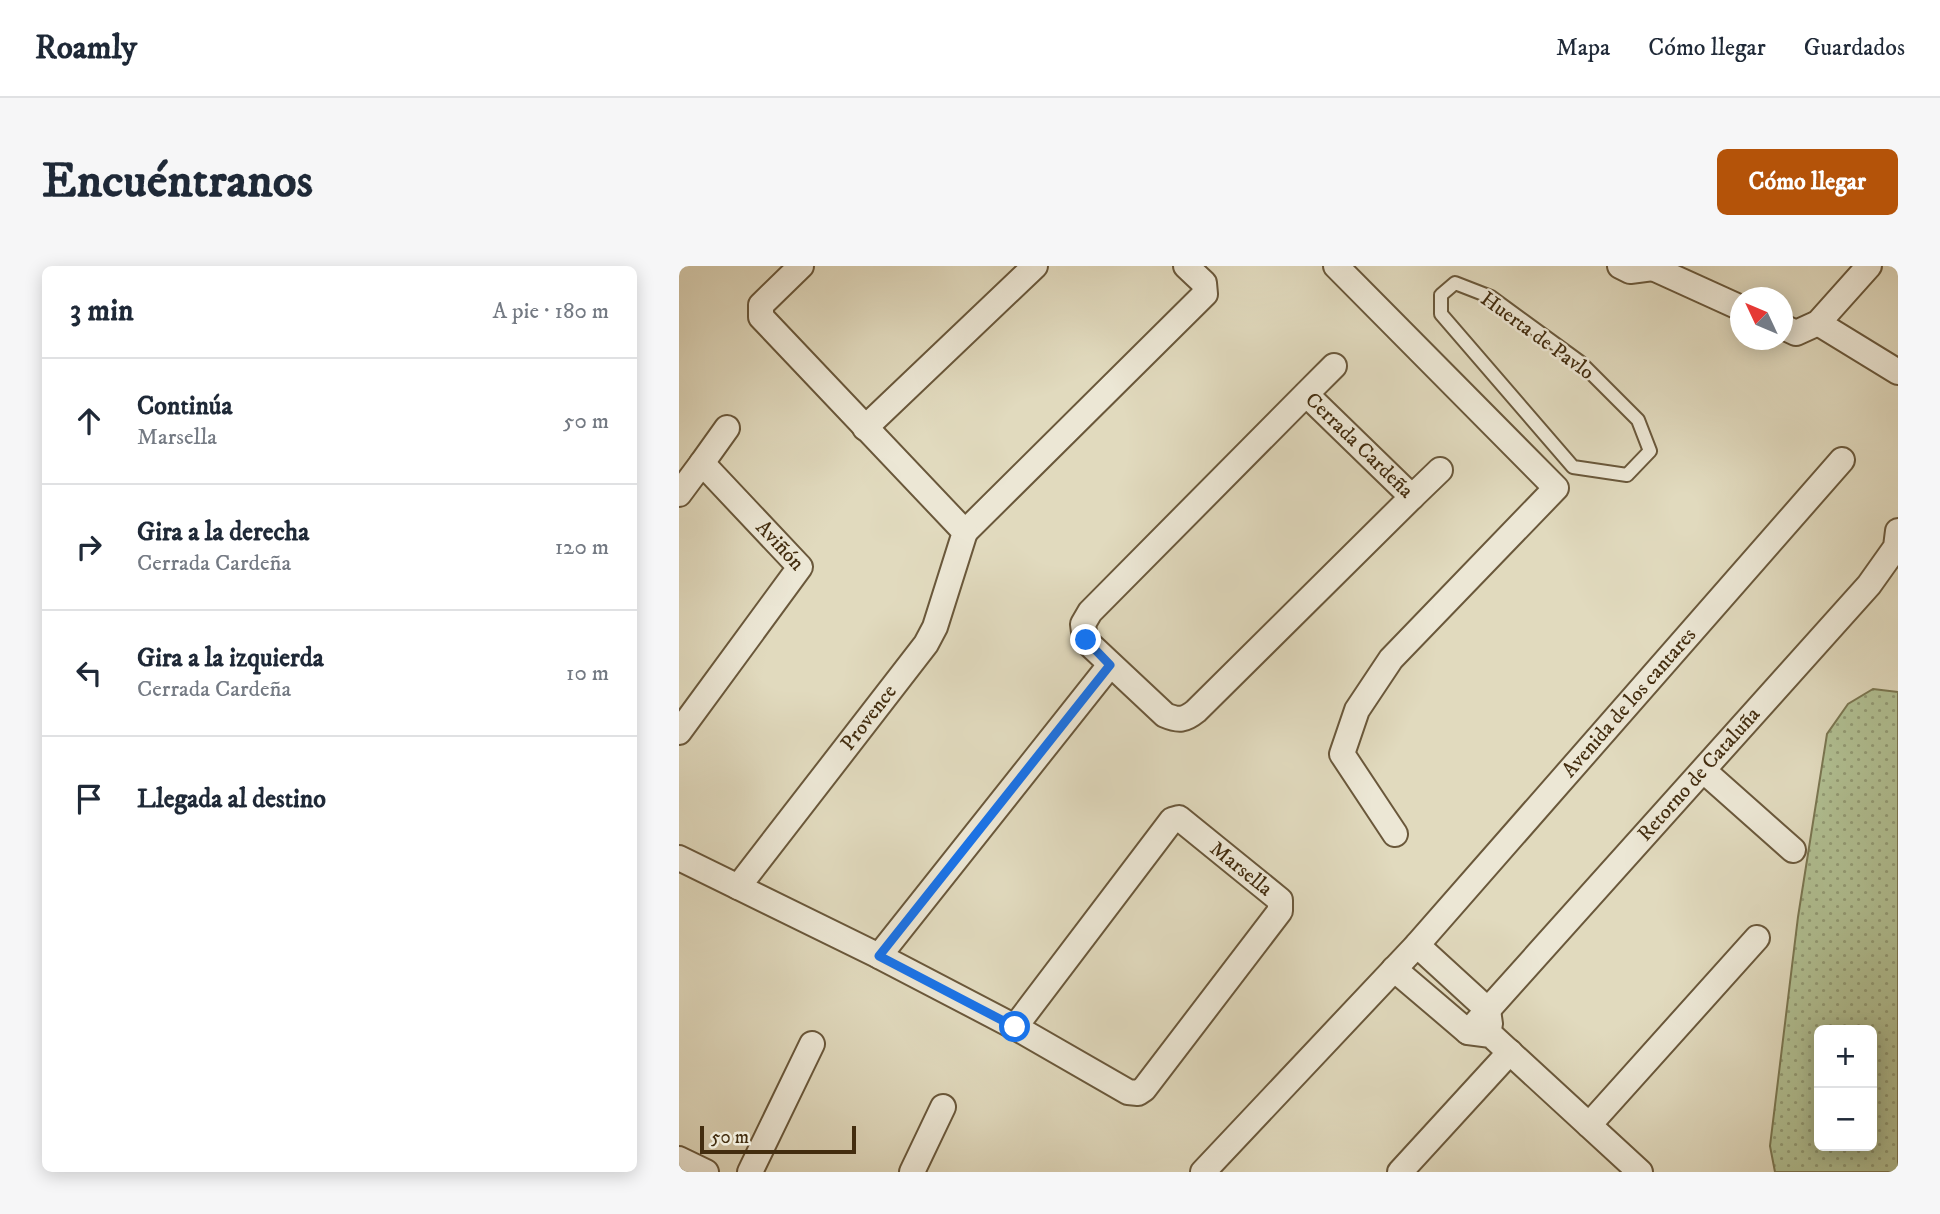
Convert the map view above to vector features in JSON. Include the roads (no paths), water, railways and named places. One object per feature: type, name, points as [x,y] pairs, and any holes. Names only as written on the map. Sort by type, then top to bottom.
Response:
[{"type":"street","points":[[801,266],[761,305],[761,317],[965,532]]},
{"type":"street","points":[[865,428],[1035,266]]},
{"type":"street","name":"Provence","points":[[738,887],[926,644],[935,627],[965,532],[1205,294],[1203,283],[1186,266]]},
{"type":"street","points":[[1336,266],[1556,488],[1391,659],[1357,710],[1342,754],[1395,834]]},
{"type":"street","points":[[1620,266],[1630,271],[1654,267],[1730,303]]},
{"type":"street","points":[[1793,332],[1796,333],[1818,323],[1869,266]]},
{"type":"street","points":[[1818,323],[1898,372]]},
{"type":"street","points":[[1306,394],[1334,366]]},
{"type":"street","name":"Cerrada Cardeña","points":[[1306,394],[1412,497],[1187,719],[1177,720],[1165,715],[1086,640],[1083,624],[1090,612],[1306,394]]},
{"type":"street","points":[[679,494],[727,428]]},
{"type":"street","name":"Avenida de los cantares","points":[[1203,1172],[1417,945],[1842,460]]},
{"type":"street","name":"Aviñón","points":[[679,733],[800,567],[702,463]]},
{"type":"street","points":[[1412,497],[1440,470]]},
{"type":"street","name":"Retorno de Cataluña","points":[[1479,1034],[1488,1010],[1869,585],[1896,547],[1898,531]]},
{"type":"street","points":[[879,956],[1110,665]]},
{"type":"street","points":[[1704,771],[1793,850]]},
{"type":"street","name":"Marsella","points":[[679,858],[879,956],[1015,1027],[1128,1093],[1137,1093],[1144,1089],[1280,911],[1280,900],[1179,818],[1172,820],[1015,1027]]},
{"type":"street","points":[[1589,1125],[1757,938]]},
{"type":"street","points":[[1417,945],[1488,1010]]},
{"type":"street","points":[[1394,969],[1479,1034],[1510,1052],[1589,1125],[1623,1167]]},
{"type":"street","points":[[750,1172],[813,1044]]},
{"type":"street","points":[[1400,1172],[1510,1052]]},
{"type":"street","points":[[912,1172],[943,1107]]},
{"type":"street","points":[[679,1159],[706,1172]]},
{"type":"lane","name":"Huerta de Pavlo","points":[[1455,283],[1491,297],[1580,362],[1638,420],[1650,451],[1627,475],[1573,467],[1441,314],[1441,295],[1455,283]]},
{"type":"lane","points":[[1556,488],[1573,467]]}]
